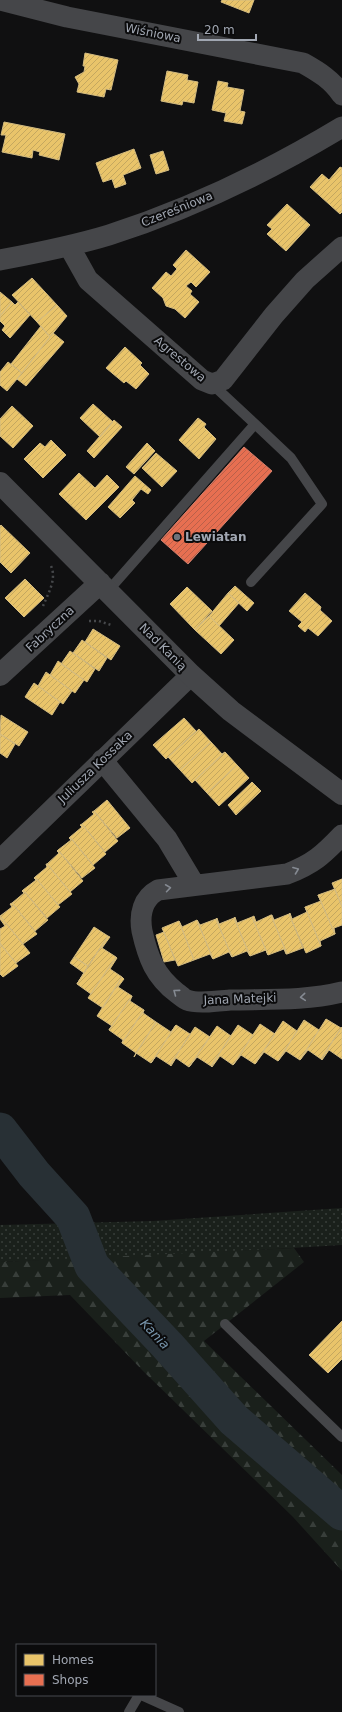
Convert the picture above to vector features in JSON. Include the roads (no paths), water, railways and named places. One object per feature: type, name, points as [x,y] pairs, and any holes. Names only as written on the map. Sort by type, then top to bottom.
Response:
[{"type":"street","name":"Wiśniowa","points":[[0,0],[69,8],[303,63],[323,74],[337,87],[342,96]]},
{"type":"street","name":"Czereśniowa","points":[[0,260],[69,246],[156,219],[213,195],[342,127]]},
{"type":"street","name":"Agrestowa","points":[[69,246],[88,280],[202,380],[212,384],[223,380],[304,280],[342,247]]},
{"type":"street","name":"Nad Kanią","points":[[0,483],[191,675],[231,711],[342,794]]},
{"type":"street","name":"Fabryczna","points":[[0,675],[52,627],[104,587]]},
{"type":"street","name":"Juliusza Kossaka","points":[[0,860],[191,675]]},
{"type":"street","points":[[102,760],[167,839],[194,884]]},
{"type":"street","name":"Jana Matejki","points":[[342,835],[324,854],[306,867],[287,874],[194,884],[158,890],[149,895],[143,908],[141,922],[146,950],[154,969],[166,984],[187,1000],[206,1001],[297,997],[342,992]]},
{"type":"lane","points":[[212,384],[291,458],[322,504],[251,582]]},
{"type":"lane","points":[[104,587],[255,424]]},
{"type":"lane","points":[[225,1324],[342,1437]]},
{"type":"lane","points":[[129,1712],[139,1696]]},
{"type":"lane","points":[[142,1696],[179,1712]]},
{"type":"waterway","name":"Kania","points":[[0,1130],[34,1174],[73,1217],[92,1266],[167,1345],[234,1420],[342,1513]]},
{"type":"place","name":"Lewiatan","points":[[177,537]]}]
